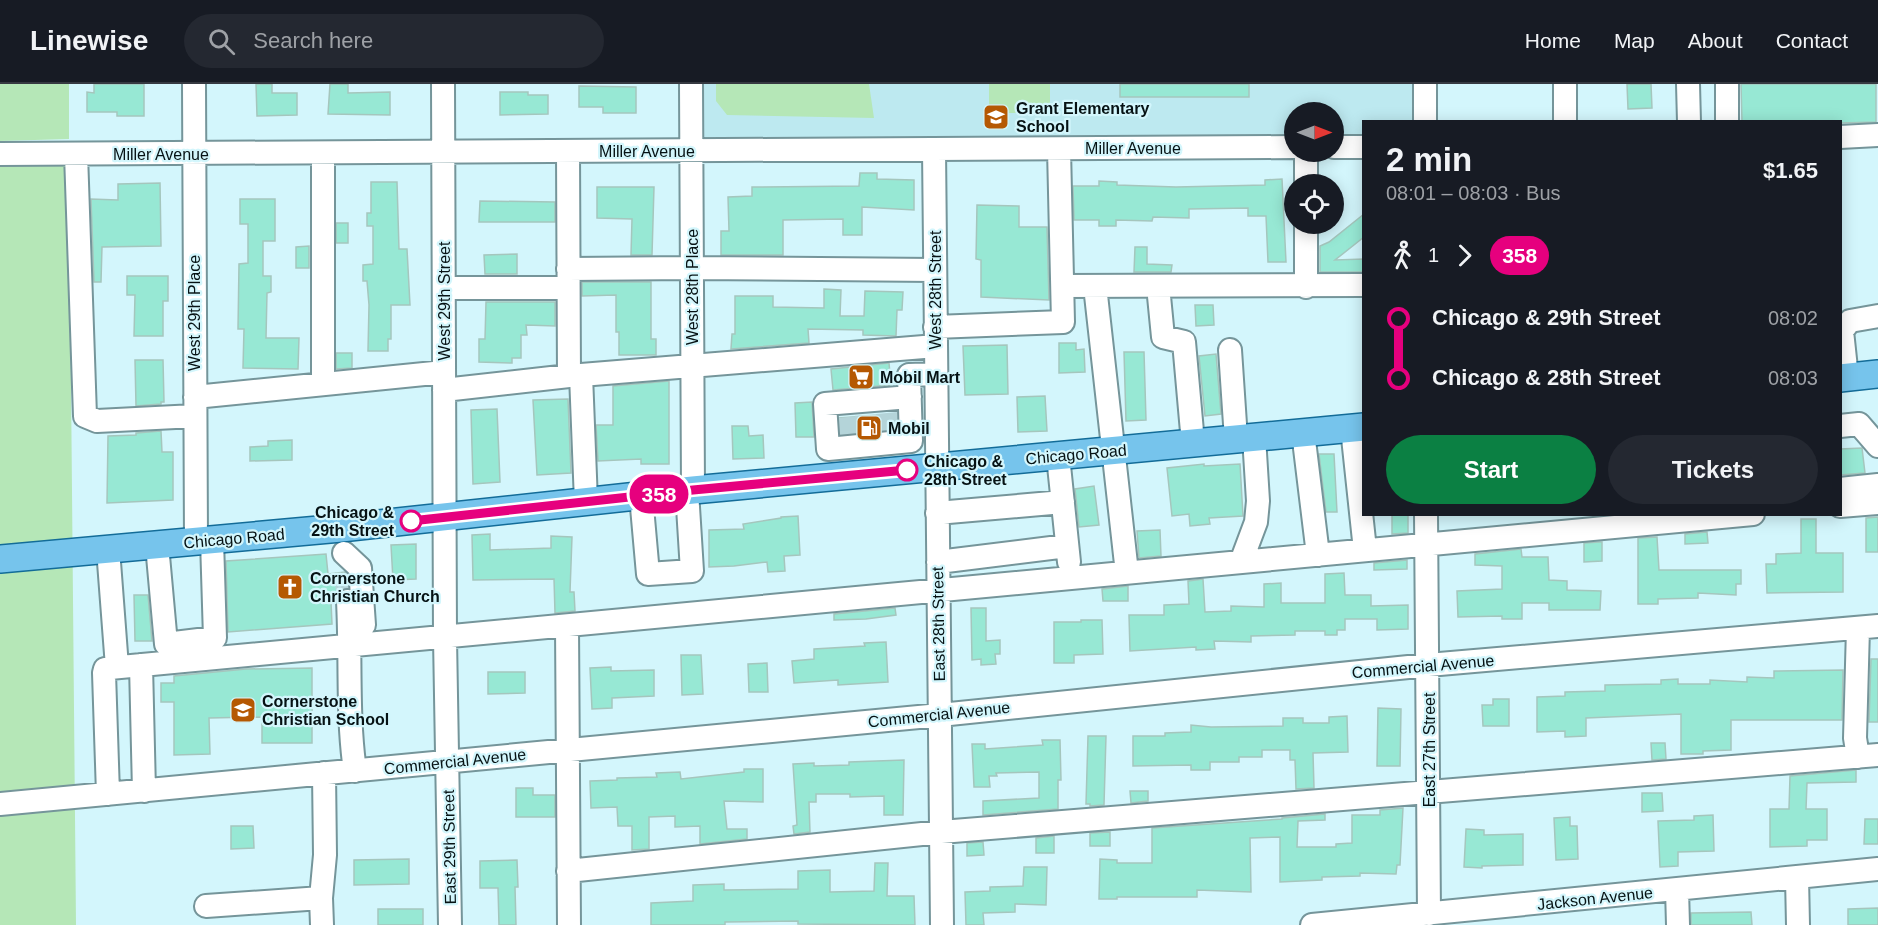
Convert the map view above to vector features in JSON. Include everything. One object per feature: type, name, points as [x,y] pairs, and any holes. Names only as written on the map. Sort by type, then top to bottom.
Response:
[{"type":"main road","points":[[1844,378],[1878,374]]},
{"type":"main road","name":"Chicago Road","points":[[0,559],[204,541],[343,551],[445,518],[690,491],[1358,427]]},
{"type":"street","name":"West 29th Place","points":[[157,545],[165,644],[215,638],[204,541],[195,407],[194,84]]},
{"type":"street","name":"West 29th Street","points":[[443,84],[445,518]]},
{"type":"street","name":"West 28th Place","points":[[641,496],[648,574],[692,571],[690,491],[693,367],[691,84]]},
{"type":"street","points":[[1425,84],[1425,120]]},
{"type":"street","points":[[1565,84],[1565,120]]},
{"type":"street","points":[[1688,84],[1689,120]]},
{"type":"street","points":[[1727,84],[1727,120]]},
{"type":"street","points":[[1842,137],[1878,135]]},
{"type":"street","name":"Miller Avenue","points":[[0,154],[1284,147]]},
{"type":"street","points":[[1344,147],[1362,147]]},
{"type":"street","name":"West 28th Street","points":[[934,149],[936,467]]},
{"type":"street","points":[[76,154],[85,416],[96,421],[195,407],[323,384],[575,376],[693,367],[1063,322],[1059,149]]},
{"type":"street","points":[[568,152],[568,279],[586,502]]},
{"type":"street","points":[[323,153],[323,384]]},
{"type":"street","points":[[1305,234],[1305,286]]},
{"type":"street","points":[[444,288],[692,268],[935,270]]},
{"type":"street","points":[[1063,286],[1362,285]]},
{"type":"street","points":[[1095,286],[1127,573]]},
{"type":"street","points":[[1158,286],[1163,337],[1184,342],[1193,443]]},
{"type":"street","points":[[1844,378],[1842,331],[1845,319],[1878,316]]},
{"type":"street","points":[[1230,350],[1258,501],[1256,522],[1241,562]]},
{"type":"street","points":[[910,397],[867,408],[825,404],[828,449],[869,443],[911,441],[910,397],[909,375],[936,374]]},
{"type":"street","points":[[1842,426],[1859,424],[1878,446]]},
{"type":"street","points":[[1358,427],[1362,497]]},
{"type":"street","points":[[1303,432],[1318,555]]},
{"type":"street","points":[[853,475],[869,443]]},
{"type":"street","points":[[1058,456],[1071,578]]},
{"type":"street","name":"East 28th Street","points":[[936,467],[942,925]]},
{"type":"street","points":[[1842,489],[1878,485]]},
{"type":"street","points":[[937,513],[1063,502]]},
{"type":"street","points":[[1842,507],[1878,503]]},
{"type":"street","points":[[1363,516],[1365,550]]},
{"type":"street","name":"East 27th Street","points":[[1426,516],[1429,914]]},
{"type":"street","points":[[111,668],[1318,555],[1620,521],[1715,516]]},
{"type":"street","name":"East 29th Street","points":[[445,518],[450,925]]},
{"type":"street","points":[[938,562],[1067,546]]},
{"type":"street","points":[[108,549],[111,668],[108,794]]},
{"type":"street","points":[[343,551],[360,568],[358,646],[351,742],[355,771]]},
{"type":"street","points":[[348,601],[358,646]]},
{"type":"street","points":[[567,626],[568,925]]},
{"type":"street","points":[[1868,627],[1855,738],[1868,756]]},
{"type":"street","name":"Commercial Avenue","points":[[0,804],[940,715],[1428,665],[1868,627]]},
{"type":"street","points":[[141,665],[144,790]]},
{"type":"street","points":[[568,871],[941,832],[1868,756]]},
{"type":"street","points":[[322,925],[321,898],[326,855],[324,773]]},
{"type":"street","name":"Jackson Avenue","points":[[1312,925],[1878,869]]},
{"type":"street","points":[[1797,877],[1798,925]]},
{"type":"street","points":[[1677,889],[1678,925]]},
{"type":"street","points":[[206,906],[321,898]]},
{"type":"shaded area","name":"Grant Elementary School","points":[[697,84],[1416,84],[1416,120],[1362,120],[1362,138],[1344,138],[1344,102],[1284,102],[1284,138],[697,142]]},
{"type":"green space","points":[[0,84],[69,84],[69,139],[0,141]]},
{"type":"green space","points":[[716,84],[869,84],[874,118],[727,115],[716,101]]},
{"type":"green space","points":[[989,84],[1050,84],[1050,113],[989,113]]},
{"type":"green space","points":[[0,165],[69,166],[76,925],[0,925]]},
{"type":"building","points":[[94,84],[144,84],[144,116],[117,116],[117,112],[87,112],[87,92],[94,93]]},
{"type":"building","points":[[256,84],[272,84],[272,93],[297,93],[297,115],[257,116]]},
{"type":"building","points":[[330,84],[348,84],[348,93],[390,92],[390,115],[328,114]]},
{"type":"building","points":[[1120,84],[1249,84],[1249,97],[1120,97]]},
{"type":"building","points":[[1627,84],[1651,84],[1652,108],[1628,109]]},
{"type":"building","points":[[1741,84],[1876,84],[1876,122],[1742,120]]},
{"type":"building","points":[[579,86],[636,87],[636,113],[603,113],[603,107],[579,107]]},
{"type":"building","points":[[500,92],[548,95],[548,114],[500,115]]},
{"type":"building","points":[[860,173],[877,173],[877,179],[914,180],[914,210],[862,207],[862,235],[843,235],[843,219],[783,220],[783,255],[721,255],[721,231],[729,231],[728,197],[752,196],[752,187],[859,186]]},
{"type":"building","points":[[1282,179],[1286,262],[1268,262],[1266,216],[1248,216],[1248,208],[1189,209],[1189,218],[1153,217],[1152,221],[1116,220],[1116,226],[1099,226],[1099,220],[1074,220],[1073,186],[1099,186],[1099,181],[1117,182],[1117,185],[1176,187],[1265,185],[1265,180]]},
{"type":"building","points":[[371,182],[397,182],[399,249],[407,249],[410,305],[391,305],[391,339],[388,339],[388,351],[368,351],[369,305],[367,281],[363,281],[363,265],[373,264],[373,226],[367,226],[367,213],[371,213]]},
{"type":"building","points":[[160,183],[161,246],[102,247],[101,282],[94,282],[91,199],[118,200],[118,184]]},
{"type":"building","points":[[597,187],[654,187],[652,255],[631,255],[632,219],[597,218]]},
{"type":"building","points":[[240,199],[275,199],[275,241],[263,241],[263,276],[271,276],[271,292],[267,293],[266,338],[299,338],[298,369],[243,368],[244,329],[238,329],[239,264],[248,263],[248,224],[240,224]]},
{"type":"building","points":[[480,201],[555,202],[555,222],[479,222]]},
{"type":"building","points":[[977,205],[1019,206],[1019,227],[1047,227],[1049,300],[981,297],[981,260],[976,259]]},
{"type":"building","points":[[1362,216],[1362,239],[1335,260],[1362,259],[1362,272],[1320,272],[1320,246],[1339,234],[1344,234],[1344,230]]},
{"type":"building","points":[[336,223],[348,223],[348,243],[336,243]]},
{"type":"building","points":[[309,246],[309,268],[296,268],[296,247]]},
{"type":"building","points":[[1135,247],[1147,247],[1147,264],[1172,265],[1171,272],[1134,272]]},
{"type":"building","points":[[517,254],[517,274],[485,274],[484,255]]},
{"type":"building","points":[[127,276],[168,276],[168,301],[163,301],[163,336],[134,336],[135,295],[127,295]]},
{"type":"building","points":[[582,282],[651,282],[651,339],[656,339],[656,355],[619,355],[619,332],[616,332],[616,295],[582,296]]},
{"type":"building","points":[[824,289],[841,290],[840,316],[864,316],[865,291],[903,292],[902,310],[897,310],[896,336],[863,335],[863,330],[808,329],[809,343],[731,349],[732,334],[735,334],[735,296],[773,296],[773,307],[824,308]]},
{"type":"building","points":[[486,302],[555,302],[555,326],[526,325],[527,335],[521,335],[521,358],[512,358],[512,363],[479,362],[479,339],[485,339]]},
{"type":"building","points":[[1195,305],[1213,305],[1214,325],[1196,326]]},
{"type":"building","points":[[1059,343],[1076,343],[1076,350],[1084,349],[1085,372],[1059,373]]},
{"type":"building","points":[[1007,345],[1008,394],[965,395],[963,346]]},
{"type":"building","points":[[1124,352],[1144,352],[1146,420],[1126,421]]},
{"type":"building","points":[[336,353],[352,353],[352,368],[336,369]]},
{"type":"building","points":[[1216,354],[1221,414],[1205,416],[1199,356]]},
{"type":"building","points":[[135,360],[163,360],[164,402],[161,404],[136,406]]},
{"type":"building","name":"Mobil Mart","points":[[889,363],[891,385],[833,390],[831,369]]},
{"type":"building","points":[[669,381],[669,464],[641,464],[641,459],[598,461],[596,425],[613,425],[613,386]]},
{"type":"building","points":[[1045,396],[1047,431],[1018,432],[1017,397]]},
{"type":"building","points":[[568,399],[571,473],[537,475],[533,400]]},
{"type":"building","points":[[812,402],[814,437],[796,437],[795,403]]},
{"type":"building","points":[[497,409],[500,482],[473,484],[471,410]]},
{"type":"building","points":[[897,414],[897,429],[841,434],[839,418]]},
{"type":"building","points":[[732,426],[748,426],[749,436],[763,435],[764,458],[733,459]]},
{"type":"building","points":[[161,431],[162,452],[173,452],[173,500],[107,503],[108,436]]},
{"type":"building","points":[[292,440],[292,460],[250,461],[250,447],[268,446],[268,441]]},
{"type":"building","points":[[1862,448],[1865,473],[1842,475],[1842,449]]},
{"type":"building","points":[[1319,454],[1334,454],[1337,512],[1326,512]]},
{"type":"building","points":[[1204,464],[1204,466],[1240,464],[1243,516],[1209,518],[1210,524],[1190,526],[1189,514],[1172,516],[1167,468]]},
{"type":"building","points":[[1094,486],[1099,525],[1079,527],[1075,489]]},
{"type":"building","points":[[798,516],[800,555],[784,556],[785,571],[768,572],[767,562],[709,567],[709,530],[744,529],[743,524]]},
{"type":"building","points":[[1392,516],[1408,516],[1408,533],[1392,534]]},
{"type":"building","points":[[1878,517],[1878,552],[1866,552],[1866,518]]},
{"type":"building","points":[[1801,519],[1816,519],[1816,553],[1843,553],[1843,592],[1767,593],[1766,564],[1776,564],[1776,554],[1801,553]]},
{"type":"building","points":[[1160,530],[1161,556],[1139,558],[1137,531]]},
{"type":"building","points":[[1707,532],[1708,543],[1685,544],[1685,534]]},
{"type":"building","points":[[490,534],[490,550],[551,548],[551,536],[572,537],[570,592],[574,592],[575,611],[555,613],[554,579],[473,580],[472,535]]},
{"type":"building","points":[[1657,537],[1659,570],[1741,570],[1741,584],[1736,584],[1736,595],[1698,593],[1698,598],[1658,599],[1658,604],[1638,604],[1638,538]]},
{"type":"building","points":[[1602,542],[1602,561],[1584,562],[1584,543]]},
{"type":"building","points":[[416,544],[416,579],[393,580],[391,545]]},
{"type":"building","points":[[1521,549],[1522,557],[1548,557],[1549,580],[1567,581],[1567,590],[1601,591],[1600,610],[1549,610],[1549,603],[1522,603],[1522,619],[1502,619],[1502,616],[1458,617],[1457,591],[1502,589],[1502,566],[1475,565],[1475,554]]},
{"type":"building","name":"Cornerstone Christian Church","points":[[326,554],[328,574],[345,572],[347,574],[348,588],[340,590],[335,602],[331,602],[332,624],[228,632],[226,561]]},
{"type":"building","points":[[1407,560],[1407,569],[1374,570],[1374,563]]},
{"type":"building","points":[[1344,573],[1345,595],[1371,595],[1371,606],[1408,605],[1408,629],[1377,630],[1377,619],[1345,619],[1345,630],[1337,630],[1337,635],[1325,635],[1325,631],[1295,631],[1295,635],[1251,636],[1251,642],[1214,641],[1215,649],[1196,650],[1196,647],[1130,651],[1129,615],[1164,615],[1164,605],[1189,604],[1188,581],[1203,579],[1205,612],[1231,611],[1231,606],[1264,607],[1264,584],[1281,583],[1281,603],[1325,603],[1325,574]]},
{"type":"building","points":[[1128,586],[1128,601],[1103,601],[1102,589]]},
{"type":"building","points":[[134,595],[148,595],[152,641],[135,641]]},
{"type":"building","points":[[895,608],[896,615],[834,620],[834,614]]},
{"type":"building","points":[[971,608],[986,608],[986,641],[1000,640],[1000,654],[995,654],[996,664],[981,665],[981,659],[972,660]]},
{"type":"building","points":[[1081,620],[1102,620],[1103,654],[1074,655],[1074,663],[1054,663],[1054,622],[1081,622]]},
{"type":"building","points":[[886,642],[888,682],[838,685],[838,680],[794,683],[792,661],[814,659],[814,649],[865,646],[864,643]]},
{"type":"building","points":[[681,655],[701,655],[703,694],[682,695]]},
{"type":"building","points":[[1871,659],[1878,659],[1878,722],[1869,722]]},
{"type":"building","points":[[767,663],[768,692],[749,692],[748,664]]},
{"type":"building","points":[[611,667],[611,671],[654,670],[654,696],[612,698],[612,708],[592,709],[590,668]]},
{"type":"building","name":"Cornerstone Christian School","points":[[312,668],[312,743],[262,743],[262,717],[209,718],[210,754],[174,755],[174,702],[161,702],[161,683],[174,683],[174,676],[246,669]]},
{"type":"building","points":[[1843,670],[1842,720],[1731,720],[1731,750],[1681,754],[1681,714],[1586,718],[1586,736],[1565,737],[1565,731],[1537,732],[1537,697],[1565,696],[1565,692],[1605,691],[1605,685],[1661,684],[1661,680],[1678,679],[1678,684],[1710,684],[1710,680],[1747,682],[1747,677],[1774,678],[1774,671]]},
{"type":"building","points":[[488,672],[525,672],[525,693],[488,694]]},
{"type":"building","points":[[1493,699],[1509,699],[1509,726],[1483,726],[1482,705],[1493,705]]},
{"type":"building","points":[[1378,708],[1401,709],[1400,766],[1377,766]]},
{"type":"building","points":[[1347,716],[1348,752],[1313,753],[1314,788],[1296,789],[1295,760],[1290,760],[1290,750],[1262,750],[1262,757],[1239,757],[1239,762],[1210,762],[1210,770],[1191,770],[1191,765],[1133,766],[1133,736],[1165,736],[1165,733],[1191,732],[1191,725],[1283,726],[1283,718],[1303,718],[1303,723],[1329,723],[1329,717]]},
{"type":"building","points":[[1088,736],[1106,736],[1104,805],[1086,804]]},
{"type":"building","points":[[1042,740],[1060,740],[1061,780],[1058,780],[1058,809],[983,815],[983,801],[1039,798],[1039,772],[996,773],[997,776],[989,776],[990,787],[974,787],[972,744],[985,744],[985,749],[1043,745]]},
{"type":"building","points":[[1651,743],[1665,743],[1666,759],[1652,760]]},
{"type":"building","points":[[904,760],[903,815],[884,815],[884,796],[850,797],[850,794],[816,794],[816,802],[809,802],[810,832],[794,834],[793,826],[797,825],[793,764],[849,765],[849,762]]},
{"type":"building","points":[[744,769],[763,769],[763,802],[724,801],[727,829],[747,829],[747,839],[700,844],[700,826],[675,827],[675,816],[649,817],[649,849],[632,850],[632,826],[618,826],[617,807],[591,808],[590,781],[657,777],[656,773],[680,772],[681,779],[744,772]]},
{"type":"building","points":[[1856,770],[1856,782],[1807,783],[1806,809],[1827,809],[1827,840],[1807,840],[1807,846],[1770,847],[1770,809],[1789,809],[1790,776]]},
{"type":"building","points":[[516,788],[533,788],[533,795],[555,795],[555,817],[516,817]]},
{"type":"building","points":[[1130,791],[1148,791],[1148,801],[1131,803]]},
{"type":"building","points":[[1642,793],[1662,793],[1663,811],[1642,812]]},
{"type":"building","points":[[1403,808],[1400,865],[1397,865],[1396,874],[1360,873],[1360,876],[1322,877],[1322,880],[1280,882],[1280,837],[1250,838],[1251,892],[1197,890],[1197,897],[1099,899],[1100,859],[1117,860],[1117,863],[1152,863],[1152,828],[1325,814],[1325,820],[1298,821],[1297,847],[1336,847],[1336,844],[1352,843],[1352,815],[1380,815],[1380,810]]},
{"type":"building","points":[[1713,815],[1714,851],[1678,852],[1678,866],[1660,867],[1658,821],[1694,820],[1694,816]]},
{"type":"building","points":[[1570,817],[1570,826],[1577,826],[1578,859],[1556,860],[1554,818]]},
{"type":"building","points":[[1865,819],[1878,819],[1878,844],[1864,844]]},
{"type":"building","points":[[231,826],[253,826],[254,848],[231,849]]},
{"type":"building","points":[[1466,829],[1484,830],[1484,835],[1523,834],[1523,865],[1464,867]]},
{"type":"building","points":[[1110,832],[1110,846],[1090,846],[1090,833]]},
{"type":"building","points":[[1054,836],[1054,853],[1036,853],[1036,838]]},
{"type":"building","points":[[983,842],[984,855],[967,856],[967,843]]},
{"type":"building","points":[[409,859],[409,884],[354,885],[354,860]]},
{"type":"building","points":[[517,860],[516,925],[499,925],[498,888],[480,888],[480,861]]},
{"type":"building","points":[[875,863],[888,863],[887,896],[914,896],[915,925],[798,924],[798,921],[725,922],[725,925],[651,925],[651,903],[693,901],[693,885],[724,884],[724,890],[798,889],[798,871],[830,870],[830,892],[874,891]]},
{"type":"building","points":[[1024,867],[1047,867],[1046,905],[1015,904],[1015,912],[983,913],[984,925],[966,925],[965,892],[990,891],[990,887],[1023,886]]},
{"type":"building","points":[[1878,908],[1878,925],[1848,925],[1848,909]]},
{"type":"building","points":[[378,909],[423,909],[423,925],[378,925]]},
{"type":"building","points":[[1751,912],[1752,925],[1691,925],[1691,913]]},
{"type":"tunnel","points":[[887,413],[889,438]]},
{"type":"tunnel","points":[[866,415],[868,441]]},
{"type":"tunnel","points":[[848,417],[850,442]]},
{"type":"tunnel","points":[[345,573],[348,601]]},
{"type":"bus line","name":"358","points":[[411,521],[693,490],[907,470]]},
{"type":"place","name":"Grant Elementary School","points":[[996,117]]},
{"type":"place","name":"Mobil Mart","points":[[861,377]]},
{"type":"place","name":"Mobil","points":[[869,428]]},
{"type":"place","name":"Chicago & 28th Street","points":[[907,470]]},
{"type":"place","name":"Chicago & 29th Street","points":[[411,521]]},
{"type":"place","name":"Cornerstone Christian Church","points":[[290,587]]},
{"type":"place","name":"Cornerstone Christian School","points":[[243,710]]}]
